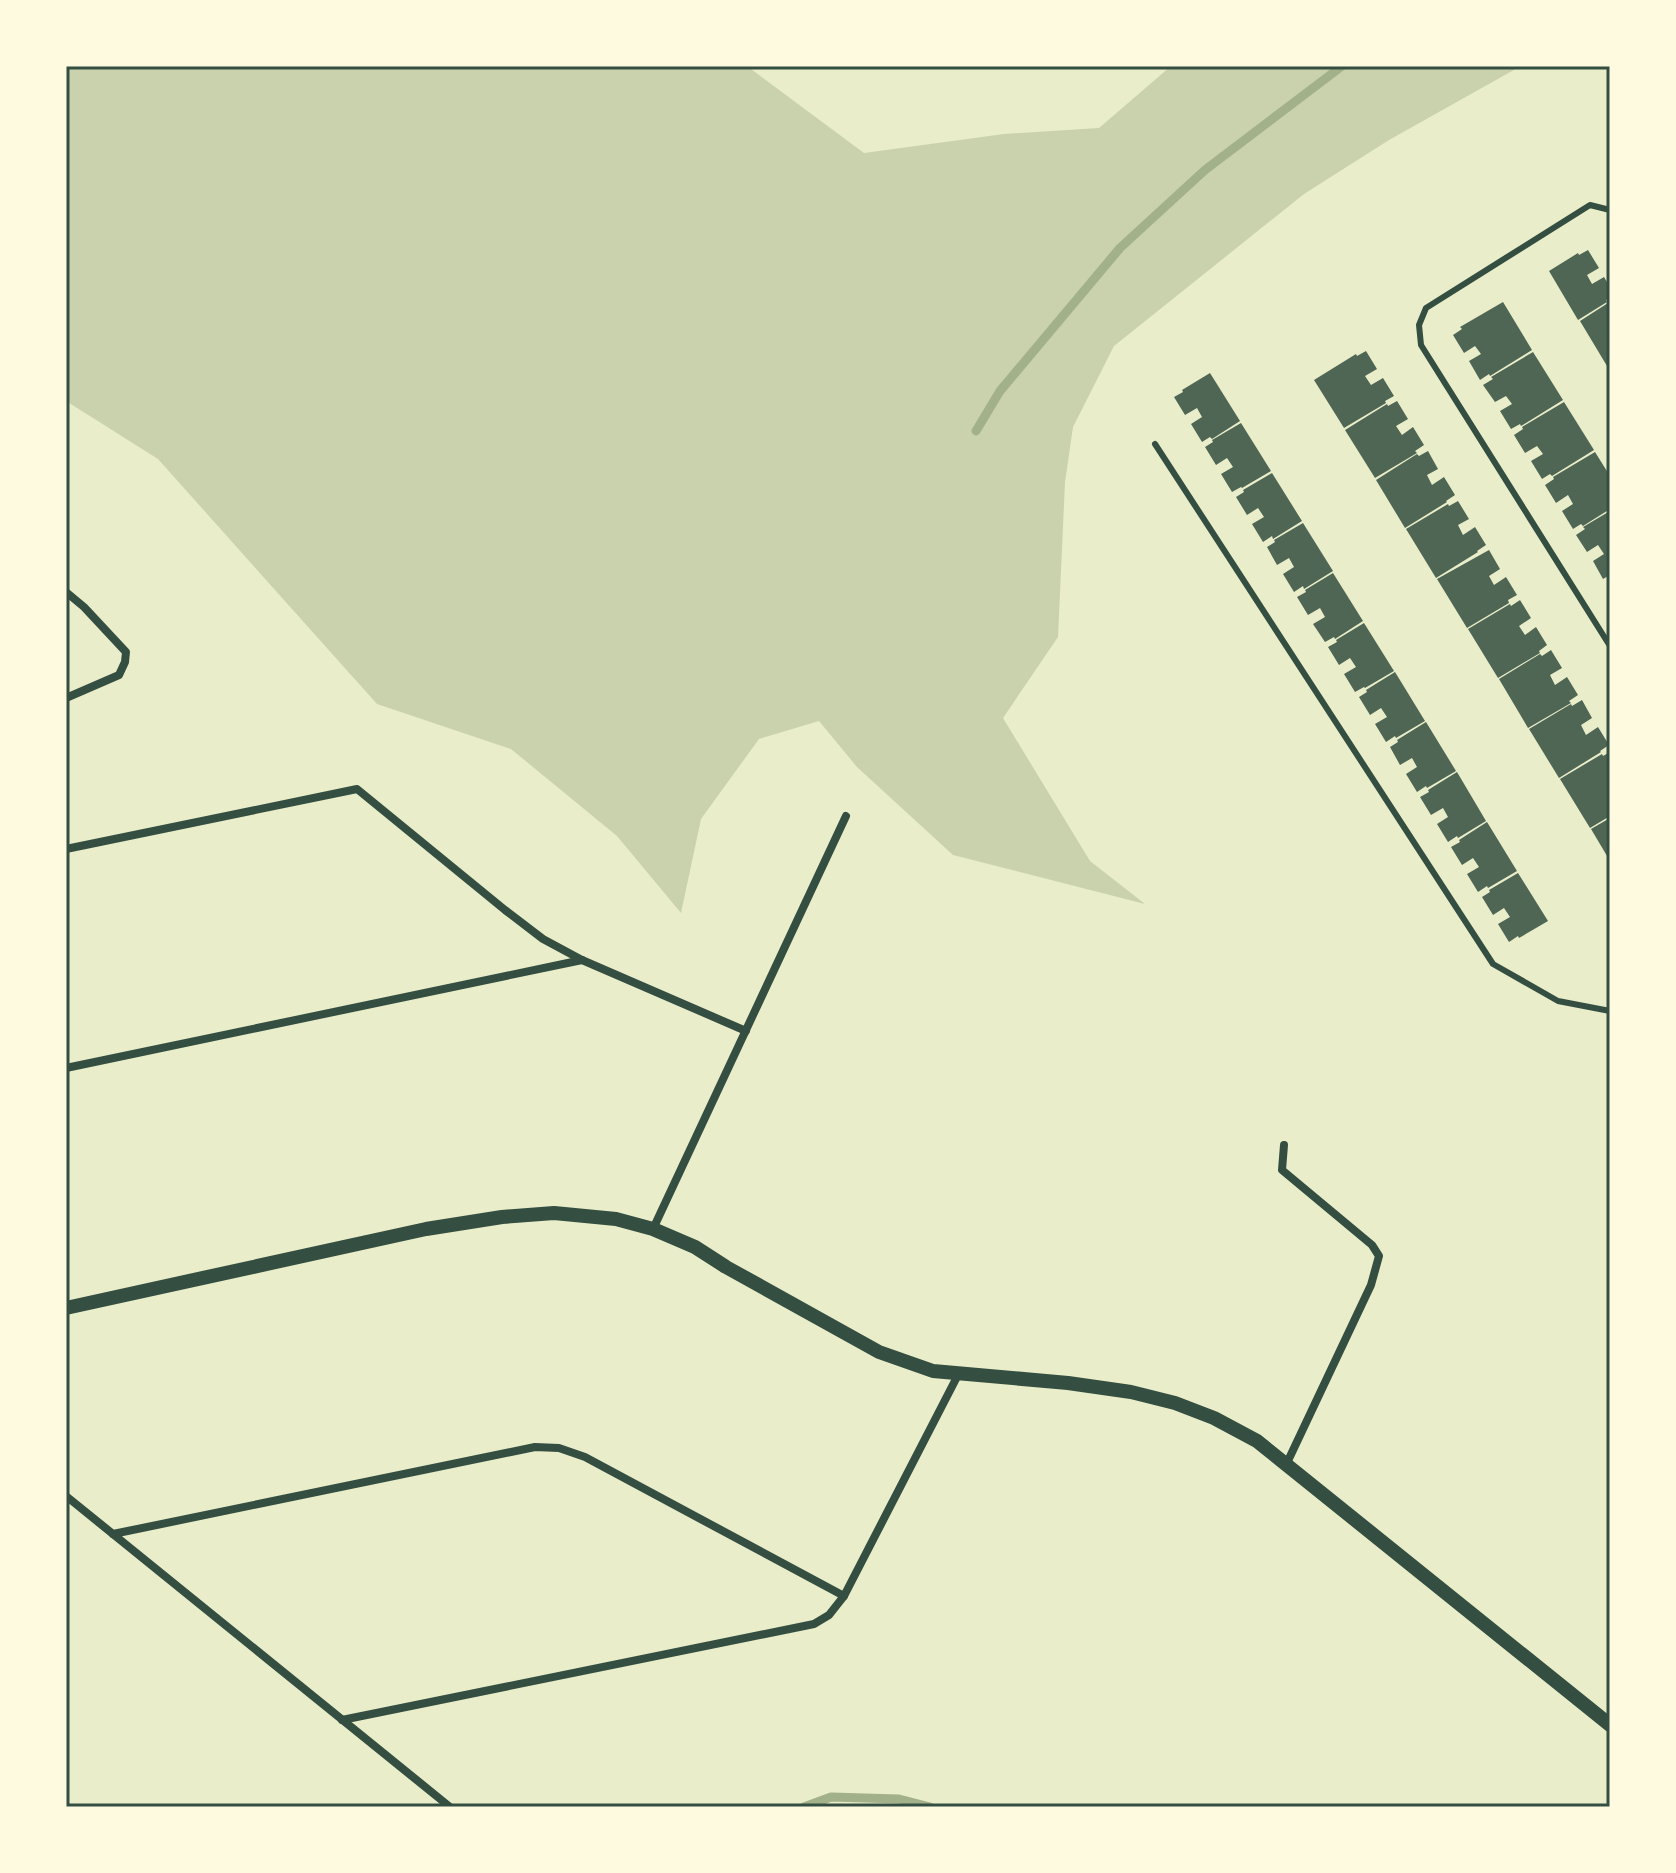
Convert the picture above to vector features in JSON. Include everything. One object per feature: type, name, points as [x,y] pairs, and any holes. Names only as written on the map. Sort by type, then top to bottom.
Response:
[{"type":"street","points":[[66,592],[126,652],[119,675],[66,698]]},
{"type":"street","points":[[66,849],[357,789],[543,939],[582,960],[746,1031]]},
{"type":"street","points":[[653,1229],[846,816]]},
{"type":"street","points":[[66,1068],[582,960]]},
{"type":"street","points":[[1284,1145],[1282,1170],[1372,1245],[1379,1256],[1371,1285],[1286,1465]]},
{"type":"street","points":[[66,1308],[426,1229],[502,1217],[554,1213],[616,1219],[653,1229],[695,1247],[879,1352],[933,1371],[1119,1390],[1175,1403],[1214,1418],[1257,1441],[1610,1725]]},
{"type":"street","points":[[342,1720],[814,1624],[829,1615],[844,1596],[959,1373]]},
{"type":"street","points":[[113,1534],[535,1447],[559,1448],[585,1457],[844,1596]]},
{"type":"street","points":[[66,1496],[450,1807]]},
{"type":"lane","points":[[1610,210],[1590,205],[1426,308],[1419,325],[1421,345],[1610,646]]},
{"type":"lane","points":[[1155,444],[1493,964],[1558,1001],[1610,1011]]},
{"type":"green space","points":[[66,66],[747,66],[864,153],[1004,134],[1099,128],[1171,66],[1521,66],[1389,140],[1304,194],[1114,346],[1073,427],[1065,482],[1058,637],[1003,718],[1090,861],[1145,904],[953,855],[857,767],[819,721],[759,739],[701,819],[681,913],[617,836],[511,749],[377,704],[158,459],[66,401]]},
{"type":"building","points":[[1588,250],[1599,268],[1587,275],[1592,284],[1604,277],[1610,287],[1610,298],[1578,320],[1549,271]]},
{"type":"building","points":[[1503,302],[1532,350],[1480,380],[1469,361],[1481,354],[1475,346],[1464,353],[1453,335],[1462,329],[1460,327]]},
{"type":"building","points":[[1608,303],[1610,306],[1610,371],[1580,321]]},
{"type":"building","points":[[1366,351],[1377,369],[1365,376],[1371,385],[1383,378],[1394,396],[1344,428],[1314,380]]},
{"type":"building","points":[[1533,352],[1563,400],[1511,429],[1500,411],[1512,404],[1506,396],[1495,402],[1483,385]]},
{"type":"building","points":[[1210,373],[1240,421],[1202,442],[1191,424],[1202,417],[1197,408],[1185,415],[1174,397]]},
{"type":"building","points":[[1397,401],[1408,419],[1396,426],[1402,435],[1413,427],[1424,445],[1415,451],[1417,453],[1375,478],[1345,430]]},
{"type":"building","points":[[1564,402],[1594,450],[1542,479],[1531,461],[1543,454],[1537,446],[1525,453],[1514,435]]},
{"type":"building","points":[[1241,423],[1271,471],[1232,492],[1221,474],[1233,467],[1227,458],[1216,465],[1205,447]]},
{"type":"building","points":[[1428,451],[1438,469],[1427,475],[1432,485],[1444,477],[1455,495],[1405,528],[1376,480],[1417,454],[1419,456]]},
{"type":"building","points":[[1595,452],[1610,476],[1610,509],[1573,529],[1562,511],[1573,504],[1568,495],[1556,503],[1545,485]]},
{"type":"building","points":[[1272,473],[1302,521],[1263,542],[1252,524],[1264,517],[1258,508],[1247,515],[1236,497]]},
{"type":"building","points":[[1458,501],[1469,519],[1458,525],[1463,535],[1475,527],[1486,545],[1436,578],[1406,529]]},
{"type":"building","points":[[1610,511],[1610,575],[1603,579],[1593,561],[1604,554],[1598,545],[1587,552],[1576,535],[1585,529],[1583,527]]},
{"type":"building","points":[[1303,523],[1333,571],[1294,592],[1283,574],[1294,567],[1289,558],[1277,565],[1267,547]]},
{"type":"building","points":[[1489,550],[1500,569],[1489,576],[1494,585],[1506,577],[1517,595],[1467,628],[1437,579]]},
{"type":"building","points":[[1333,573],[1363,621],[1325,642],[1313,624],[1325,617],[1320,608],[1308,615],[1297,597]]},
{"type":"building","points":[[1520,600],[1531,618],[1519,626],[1525,635],[1536,627],[1547,645],[1540,653],[1498,678],[1468,629]]},
{"type":"building","points":[[1364,623],[1394,671],[1355,692],[1344,674],[1356,667],[1350,658],[1339,665],[1328,647]]},
{"type":"building","points":[[1551,650],[1562,668],[1550,675],[1555,685],[1567,677],[1578,695],[1569,701],[1571,703],[1528,728],[1499,679]]},
{"type":"building","points":[[1395,672],[1425,721],[1386,742],[1375,724],[1387,717],[1381,708],[1370,715],[1359,697]]},
{"type":"building","points":[[1582,700],[1592,718],[1581,725],[1586,735],[1598,727],[1609,745],[1559,778],[1529,729]]},
{"type":"building","points":[[1426,722],[1456,771],[1417,792],[1406,774],[1417,767],[1412,758],[1400,765],[1390,747]]},
{"type":"building","points":[[1610,752],[1610,816],[1590,828],[1560,779]]},
{"type":"building","points":[[1457,772],[1486,821],[1448,842],[1437,824],[1448,817],[1443,808],[1431,815],[1420,797]]},
{"type":"building","points":[[1610,818],[1610,861],[1591,829]]},
{"type":"building","points":[[1487,822],[1517,871],[1478,892],[1467,874],[1479,867],[1473,858],[1462,865],[1451,847]]},
{"type":"building","points":[[1518,873],[1548,921],[1509,942],[1498,924],[1510,917],[1504,908],[1493,915],[1482,897]]},
{"type":"waterway","points":[[976,431],[1000,391],[1120,248],[1205,170],[1342,66]]},
{"type":"waterway","points":[[804,1807],[831,1797],[899,1799],[930,1807]]}]
